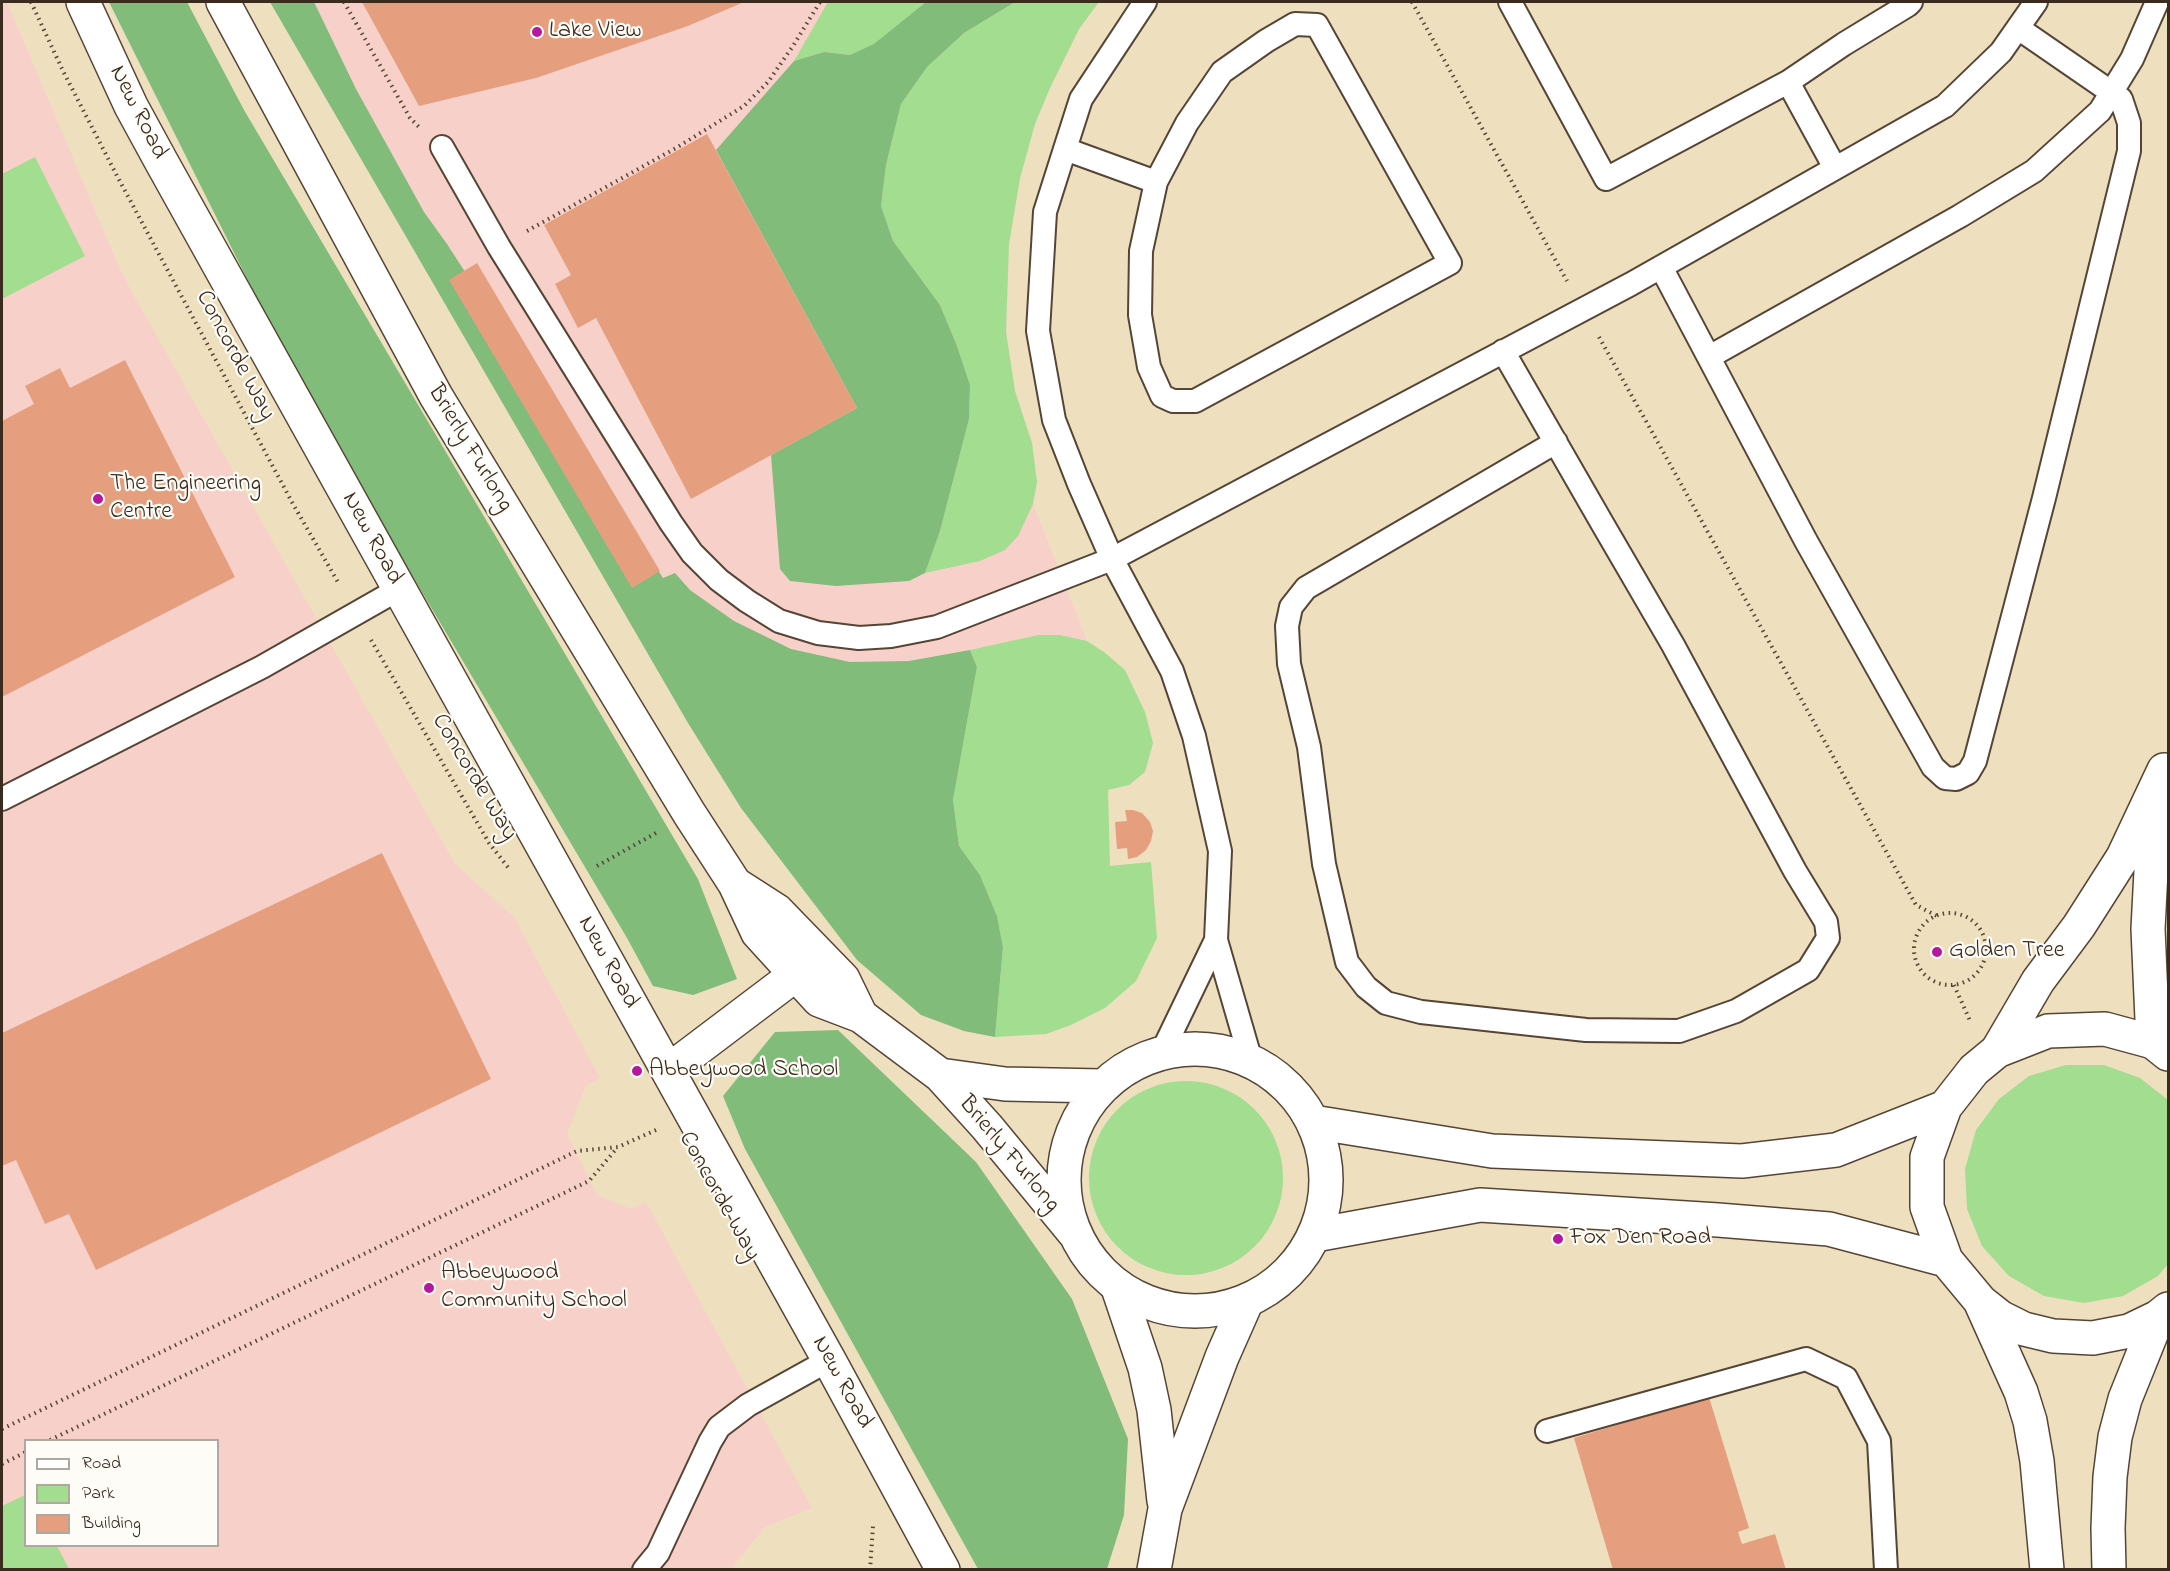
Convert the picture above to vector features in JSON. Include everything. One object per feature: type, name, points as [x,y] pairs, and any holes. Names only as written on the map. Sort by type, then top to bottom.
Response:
[{"type":"street","name":"New Road","points":[[83,2],[131,106],[830,1360],[943,1569]]},
{"type":"street","name":"Brierly Furlong","points":[[223,2],[436,396],[689,813],[735,884],[758,933],[819,1000],[861,1016],[940,1075],[1076,1235]]},
{"type":"street","points":[[2163,1313],[2129,1331],[2093,1338],[2053,1336],[2024,1329],[2000,1317],[1981,1302],[1946,1260],[1927,1207],[1927,1157],[1945,1107],[1974,1070],[1997,1051],[2048,1030],[2105,1029],[2161,1048],[2148,929],[2151,871],[2166,760]]},
{"type":"street","points":[[1997,1051],[2038,981],[2079,926],[2123,857],[2166,760]]},
{"type":"street","name":"Brierly Furlong","points":[[735,884],[777,911],[843,979],[861,1016]]},
{"type":"street","points":[[668,1071],[795,975]]},
{"type":"street","points":[[1213,1049],[1251,1061],[1274,1074],[1293,1092],[1313,1122],[1325,1160],[1326,1199],[1315,1235],[1299,1261],[1271,1287],[1245,1305],[1213,1311],[1189,1312],[1164,1308],[1139,1299],[1118,1288],[1100,1272],[1076,1235],[1065,1192],[1066,1154],[1078,1118],[1101,1086],[1120,1072],[1162,1052],[1213,1049]]},
{"type":"street","name":"Brierly Furlong","points":[[940,1075],[1005,1084],[1101,1086]]},
{"type":"street","points":[[1313,1122],[1491,1152],[1742,1161],[1836,1150],[1945,1107]]},
{"type":"street","points":[[1315,1235],[1480,1205],[1828,1229],[1946,1260]]},
{"type":"street","points":[[1118,1288],[1145,1368],[1154,1410],[1165,1509]]},
{"type":"street","points":[[1981,1302],[2021,1392],[2030,1422],[2037,1461],[2047,1569]]},
{"type":"street","points":[[1154,1569],[1165,1509],[1222,1357],[1245,1305]]},
{"type":"street","points":[[2109,1569],[2110,1477],[2115,1437],[2125,1399],[2163,1313]]},
{"type":"lane","points":[[1145,2],[1081,99],[1045,212],[1038,331],[1054,420],[1112,559],[1172,670],[1194,736],[1220,851],[1216,940],[1251,1061]]},
{"type":"lane","points":[[1510,2],[1606,178],[1788,82],[1911,2]]},
{"type":"lane","points":[[442,147],[499,247],[671,524],[692,553],[719,580],[779,621],[818,633],[860,638],[891,636],[937,627],[1112,559],[1661,267],[1945,106],[2001,52],[2036,2]]},
{"type":"lane","points":[[1708,357],[1960,216],[2034,171],[2100,111],[2132,59],[2157,2]]},
{"type":"lane","points":[[1295,24],[1317,25],[1450,263],[1195,400],[1173,401],[1162,396],[1149,367],[1140,315],[1141,251],[1156,182],[1187,123],[1222,72],[1295,24]]},
{"type":"lane","points":[[1661,267],[1806,541],[1933,766],[1945,778],[1956,779],[1968,773],[1975,761],[2044,498],[2129,151],[2129,123],[2121,99],[2018,28]]},
{"type":"lane","points":[[1788,82],[1835,168]]},
{"type":"lane","points":[[1065,149],[1156,182]]},
{"type":"lane","points":[[1503,351],[1556,442],[1673,645],[1795,872],[1826,922],[1828,938],[1808,970],[1737,1011],[1679,1031],[1586,1030],[1420,1012],[1386,1003],[1366,987],[1347,962],[1324,864],[1309,747],[1289,664],[1287,626],[1291,607],[1306,588],[1556,442]]},
{"type":"lane","points":[[2,799],[262,667],[399,589]]},
{"type":"lane","points":[[1162,1052],[1216,940]]},
{"type":"lane","points":[[1547,1431],[1806,1359],[1846,1378],[1879,1441],[1886,1569]]},
{"type":"lane","points":[[644,1569],[658,1553],[719,1427],[748,1405],[830,1360]]},
{"type":"path","name":"Concorde Way","points":[[31,2],[63,71],[121,184],[293,504],[489,843],[515,877]]},
{"type":"path","points":[[344,2],[410,118],[442,147]]},
{"type":"path","points":[[499,247],[676,148],[744,106],[768,82],[820,2]]},
{"type":"path","points":[[1412,2],[1916,905],[1937,916],[1947,913],[1968,918],[1983,935],[1986,946],[1985,957],[1975,976],[1966,982],[1943,985],[1932,981],[1923,974],[1917,964],[1914,953],[1919,931],[1937,916]]},
{"type":"path","name":"Concorde Way","points":[[618,1147],[658,1129],[663,1138]]},
{"type":"path","points":[[2,1429],[578,1151],[618,1147]]},
{"type":"path","points":[[52,1439],[589,1181],[618,1147]]},
{"type":"path","points":[[2,1464],[24,1453]]},
{"type":"path","points":[[870,1569],[874,1530],[872,1518]]},
{"type":"shaded area","points":[[2,2],[7,2],[119,267],[133,294],[455,864],[514,917],[600,1078],[585,1087],[567,1134],[597,1195],[631,1209],[646,1202],[812,1508],[765,1527],[731,1569],[2,1570]]},
{"type":"shaded area","name":"Lake View","points":[[270,2],[1099,2],[1079,29],[1035,124],[1020,178],[1009,244],[1006,332],[1015,391],[1032,443],[1037,482],[1033,504],[1087,641],[1060,635],[1038,635],[971,650],[953,800],[995,1037],[964,1031],[921,1015],[857,960],[741,808],[688,723]]},
{"type":"green space","points":[[109,2],[187,2],[244,110],[698,879],[737,979],[693,995],[653,986],[627,938],[304,393]]},
{"type":"green space","points":[[270,2],[314,2],[356,89],[424,212],[663,578],[675,573],[690,590],[734,621],[791,649],[850,662],[909,661],[970,650],[977,667],[953,800],[959,846],[980,875],[997,916],[1003,947],[995,1037],[964,1031],[921,1015],[857,960],[741,808],[688,723]]},
{"type":"green space","points":[[828,2],[926,2],[874,45],[850,55],[824,52],[794,61]]},
{"type":"green space","points":[[926,2],[1015,2],[964,33],[927,67],[901,104],[886,165],[881,206],[893,241],[940,305],[957,346],[970,385],[969,419],[940,531],[925,573],[909,581],[836,586],[790,581],[780,569],[771,455],[857,408],[716,150],[794,61],[824,52],[850,55],[874,44]]},
{"type":"green space","points":[[1015,2],[1099,2],[1079,29],[1035,124],[1020,178],[1009,244],[1006,332],[1015,391],[1032,443],[1037,482],[1033,504],[1018,536],[1005,550],[980,561],[925,573],[940,531],[969,419],[970,385],[940,305],[893,241],[881,206],[886,165],[901,104],[927,67],[964,33]]},
{"type":"green space","points":[[35,157],[85,256],[2,299],[2,174]]},
{"type":"green space","points":[[1038,635],[1060,635],[1087,641],[1104,652],[1125,670],[1145,712],[1153,743],[1145,772],[1129,785],[1108,790],[1110,866],[1151,862],[1157,938],[1136,981],[1105,1008],[1071,1025],[1046,1034],[995,1037],[1003,947],[997,916],[980,875],[959,846],[953,800],[977,667],[970,650]]},
{"type":"green space","points":[[838,1030],[976,1162],[1072,1299],[1128,1439],[1124,1515],[1107,1569],[978,1569],[745,1149],[723,1096],[775,1032]]},
{"type":"green space","points":[[2066,1065],[2104,1065],[2140,1078],[2168,1100],[2168,1264],[2158,1276],[2123,1296],[2084,1303],[2044,1296],[2009,1276],[1982,1246],[1967,1209],[1965,1169],[1976,1130],[1999,1099],[2029,1076]]},
{"type":"green space","points":[[1196,1081],[1232,1092],[1255,1109],[1267,1124],[1276,1141],[1282,1159],[1282,1197],[1276,1215],[1267,1232],[1255,1247],[1240,1259],[1223,1268],[1205,1274],[1176,1275],[1140,1264],[1111,1240],[1100,1224],[1090,1197],[1089,1168],[1100,1132],[1124,1103],[1140,1092],[1167,1082]]},
{"type":"green space","points":[[24,1495],[24,1547],[58,1547],[69,1569],[2,1569],[2,1506]]},
{"type":"building","points":[[362,2],[744,2],[688,26],[536,78],[419,106]]},
{"type":"building","points":[[707,134],[857,408],[691,499],[596,318],[578,328],[555,284],[571,275],[544,225]]},
{"type":"building","points":[[477,263],[660,571],[632,588],[449,280]]},
{"type":"building","name":"The Engineering Centre","points":[[125,360],[235,577],[2,697],[2,421],[34,404],[25,386],[60,368],[70,388]]},
{"type":"building","points":[[1125,810],[1142,813],[1150,822],[1153,831],[1146,850],[1137,857],[1128,859],[1127,848],[1117,849],[1115,822],[1127,821]]},
{"type":"building","points":[[382,853],[491,1079],[96,1270],[69,1214],[45,1224],[16,1160],[2,1166],[2,1033]]},
{"type":"building","points":[[1709,1397],[1749,1528],[1738,1532],[1742,1544],[1775,1534],[1786,1570],[1613,1570],[1574,1438]]},
{"type":"place","name":"Lake View","points":[[537,32]]},
{"type":"place","name":"The Engineering Centre","points":[[98,499]]},
{"type":"place","name":"Golden Tree","points":[[1937,952]]},
{"type":"place","name":"Abbeywood School","points":[[637,1071]]},
{"type":"place","name":"Fox Den Road","points":[[1558,1239]]},
{"type":"place","name":"Abbeywood Community School","points":[[429,1288]]}]
